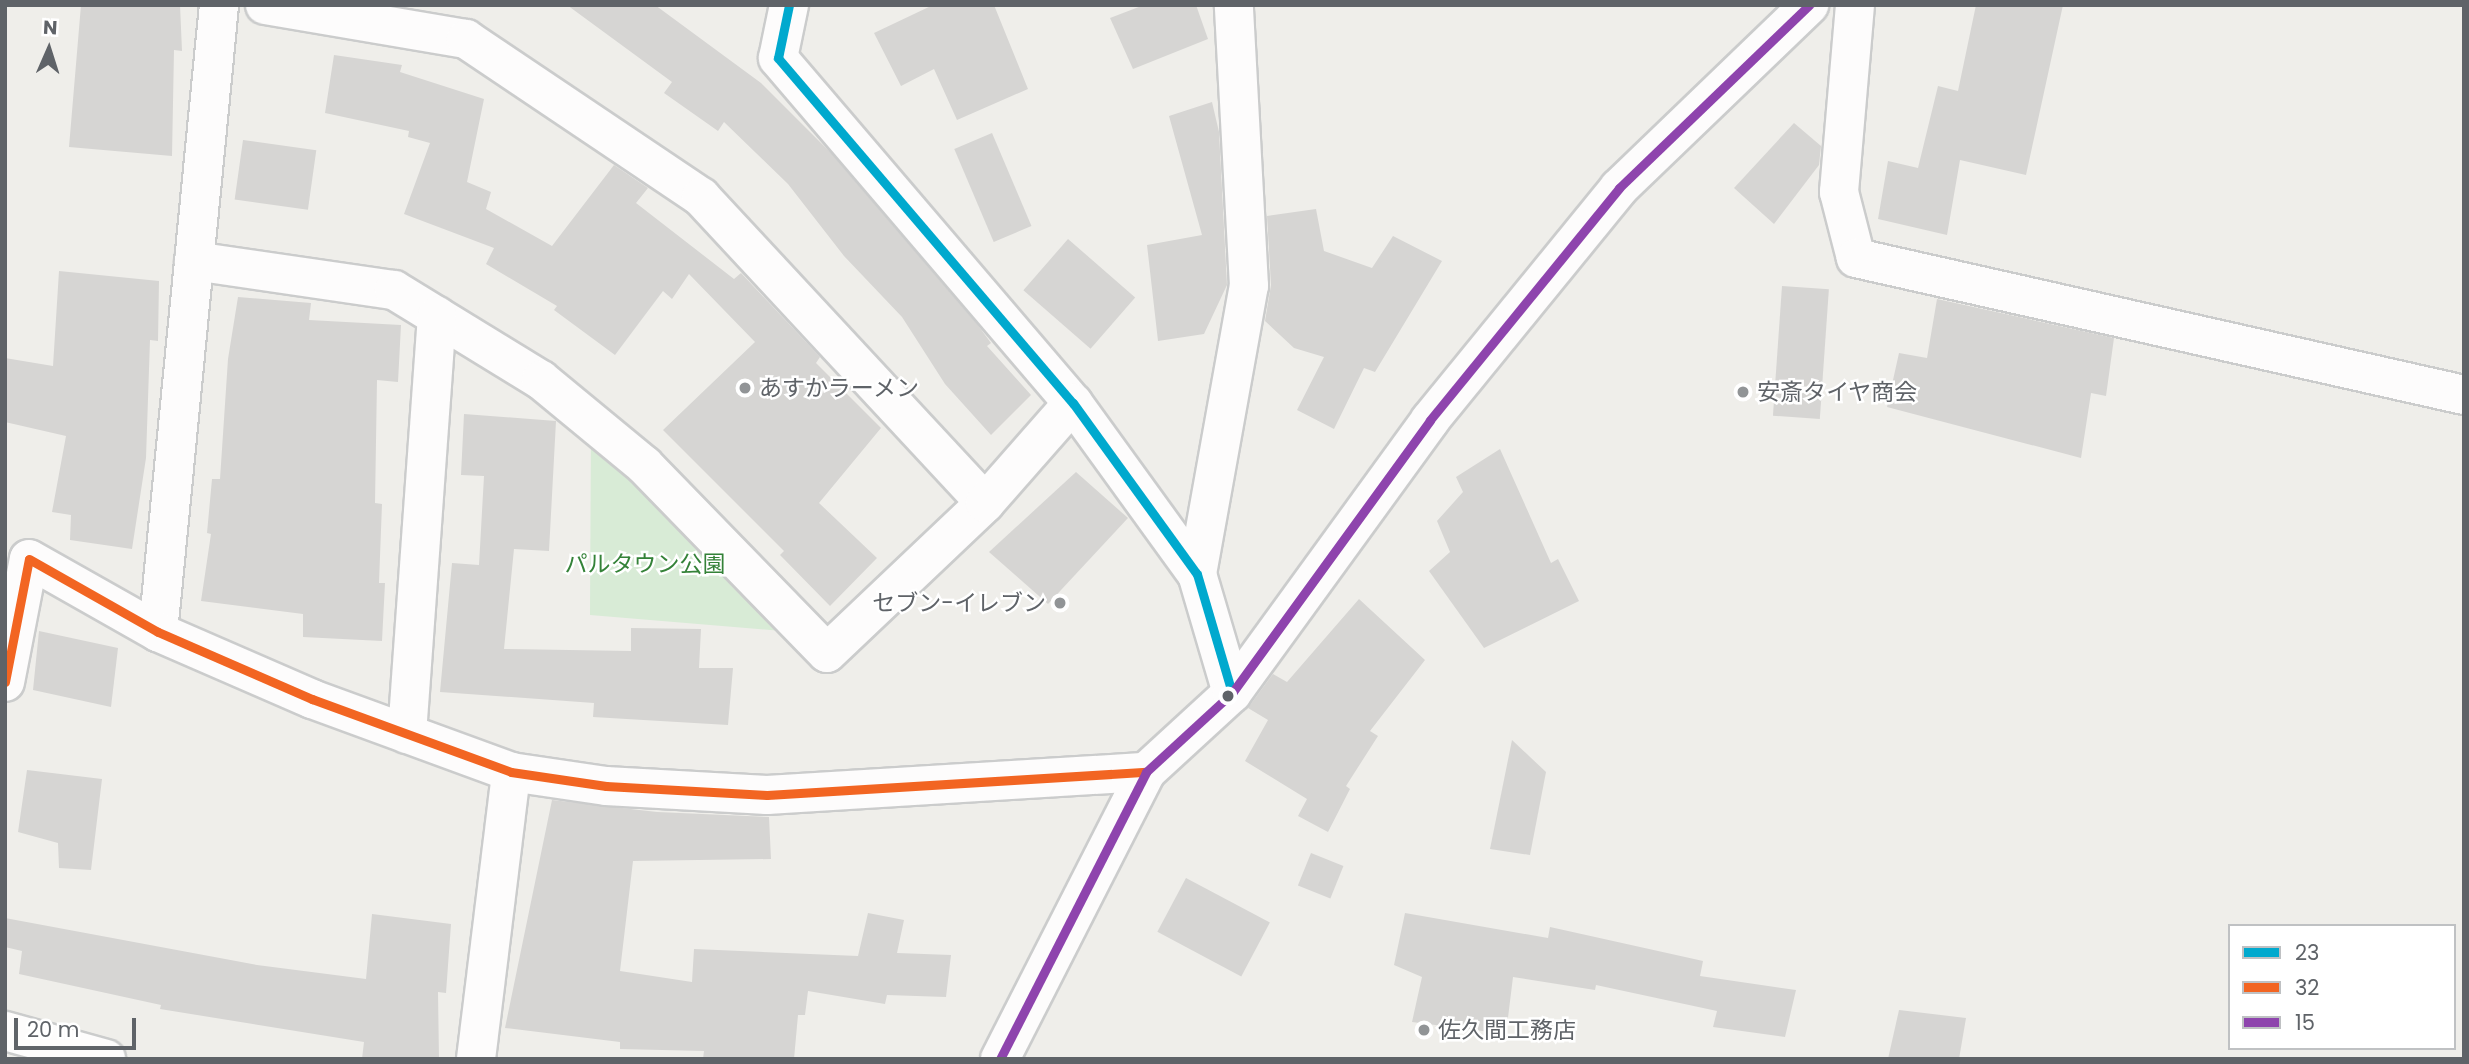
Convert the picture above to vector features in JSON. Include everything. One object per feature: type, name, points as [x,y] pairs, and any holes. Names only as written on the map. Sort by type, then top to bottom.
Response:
[{"type":"street","points":[[158,632],[219,5]]},
{"type":"street","points":[[265,5],[466,39],[701,197],[985,503]]},
{"type":"street","points":[[789,5],[778,58],[1073,403],[1197,574],[1232,693]]},
{"type":"street","points":[[1197,574],[1250,286],[1234,5]]},
{"type":"street","points":[[1000,1059],[1146,772],[1232,693],[1430,420],[1619,188],[1809,5]]},
{"type":"street","points":[[1855,5],[1839,192],[1856,258],[2464,395]]},
{"type":"street","points":[[194,261],[394,290],[541,380],[644,465],[827,653],[985,503],[1073,403]]},
{"type":"street","points":[[407,734],[437,316]]},
{"type":"street","points":[[5,682],[17,553],[158,632],[312,699],[511,772],[606,786],[767,795],[1146,772]]},
{"type":"street","points":[[475,1059],[511,772]]},
{"type":"street","points":[[5,1031],[106,1059]]},
{"type":"green space","name":"パルタウン公園","points":[[591,428],[782,631],[590,615]]},
{"type":"building","points":[[81,5],[180,5],[182,51],[174,50],[172,156],[69,147]]},
{"type":"building","points":[[567,5],[655,5],[761,83],[831,153],[977,324],[991,343],[987,346],[1031,395],[991,435],[945,384],[902,317],[844,256],[788,184],[724,122],[718,131],[664,93],[672,82]]},
{"type":"building","points":[[933,5],[994,5],[1028,89],[957,120],[934,69],[901,86],[874,33]]},
{"type":"building","points":[[1144,5],[1196,5],[1208,39],[1133,69],[1110,18]]},
{"type":"building","points":[[1976,5],[2063,5],[2026,175],[1960,160],[1947,235],[1878,219],[1888,161],[1918,168],[1938,86],[1958,91]]},
{"type":"building","points":[[334,55],[402,65],[400,72],[484,99],[467,182],[491,192],[486,209],[552,246],[614,165],[648,188],[636,203],[734,279],[741,273],[820,357],[816,363],[881,428],[819,503],[877,558],[830,606],[780,555],[784,551],[663,430],[755,342],[689,274],[672,299],[663,291],[615,355],[554,310],[557,306],[486,264],[494,248],[404,214],[430,143],[408,137],[409,131],[325,113]]},
{"type":"building","points":[[1212,102],[1219,132],[1227,285],[1204,334],[1158,341],[1147,245],[1202,235],[1169,116]]},
{"type":"building","points":[[1794,123],[1821,146],[1819,165],[1774,224],[1734,188]]},
{"type":"building","points":[[992,133],[1031,226],[994,242],[954,149]]},
{"type":"building","points":[[243,140],[316,150],[308,210],[235,199]]},
{"type":"building","points":[[1316,209],[1324,251],[1372,268],[1393,236],[1442,261],[1375,372],[1364,368],[1334,429],[1297,410],[1324,357],[1294,348],[1265,321],[1271,285],[1267,216]]},
{"type":"building","points":[[1068,239],[1135,297],[1091,349],[1023,290]]},
{"type":"building","points":[[59,271],[159,281],[158,341],[150,340],[146,458],[132,549],[70,540],[71,515],[52,512],[66,436],[5,422],[5,358],[53,366]]},
{"type":"building","points":[[1782,286],[1829,289],[1820,419],[1773,416]]},
{"type":"building","points":[[238,297],[311,303],[309,320],[401,325],[398,382],[377,380],[375,503],[382,504],[379,583],[385,583],[382,641],[303,637],[303,614],[201,601],[211,534],[207,533],[212,479],[220,479],[228,359]]},
{"type":"building","points":[[1937,299],[2114,338],[2106,396],[2091,393],[2081,458],[1887,407],[1899,353],[1927,358]]},
{"type":"building","points":[[464,414],[556,421],[549,551],[514,549],[504,649],[631,651],[631,628],[701,629],[699,668],[733,668],[728,725],[593,717],[594,703],[440,692],[452,563],[479,565],[484,476],[461,475]]},
{"type":"building","points":[[1500,449],[1551,563],[1558,559],[1579,601],[1484,648],[1429,571],[1450,552],[1437,521],[1463,492],[1456,477]]},
{"type":"building","points":[[1076,472],[1128,518],[1048,604],[989,552]]},
{"type":"building","points":[[1359,599],[1425,660],[1370,731],[1378,736],[1346,786],[1350,789],[1328,832],[1298,816],[1307,799],[1245,761],[1268,720],[1248,708],[1273,674],[1287,682]]},
{"type":"building","points":[[39,631],[118,648],[111,707],[33,690]]},
{"type":"building","points":[[1512,740],[1546,772],[1530,855],[1490,849]]},
{"type":"building","points":[[27,770],[102,779],[91,870],[59,868],[58,843],[18,832]]},
{"type":"building","points":[[552,800],[657,812],[769,817],[771,859],[633,861],[620,971],[692,982],[694,949],[858,956],[868,913],[904,920],[897,953],[951,955],[946,997],[887,995],[885,1004],[808,991],[805,1015],[798,1015],[794,1059],[703,1059],[704,1051],[620,1049],[620,1042],[505,1028]]},
{"type":"building","points":[[1311,853],[1343,866],[1330,899],[1298,885]]},
{"type":"building","points":[[1186,878],[1270,923],[1241,976],[1157,932]]},
{"type":"building","points":[[1405,913],[1548,938],[1550,927],[1703,961],[1700,976],[1796,990],[1785,1037],[1713,1027],[1717,1011],[1596,985],[1595,990],[1513,977],[1506,1034],[1412,1022],[1422,977],[1394,965]]},
{"type":"building","points":[[372,914],[451,924],[446,993],[438,992],[439,1059],[362,1059],[364,1042],[160,1009],[161,1005],[19,974],[22,951],[5,947],[5,918],[257,965],[366,979]]},
{"type":"building","points":[[1899,1010],[1966,1018],[1959,1059],[1888,1059]]},
{"type":"transit line","name":"23","points":[[789,5],[778,58],[1073,403],[1197,574],[1232,693]]},
{"type":"transit line","name":"15","points":[[1000,1059],[1146,772],[1232,693],[1430,420],[1619,188],[1809,5]]},
{"type":"transit line","name":"32","points":[[5,682],[29,559],[158,632],[312,699],[511,772],[606,786],[767,795],[1146,772]]},
{"type":"place","name":"あすかラーメン","points":[[745,388]]},
{"type":"place","name":"安斎タイヤ商会","points":[[1743,392]]},
{"type":"place","name":"セブン-イレブン","points":[[1060,603]]},
{"type":"place","name":"佐久間工務店","points":[[1424,1030]]}]
